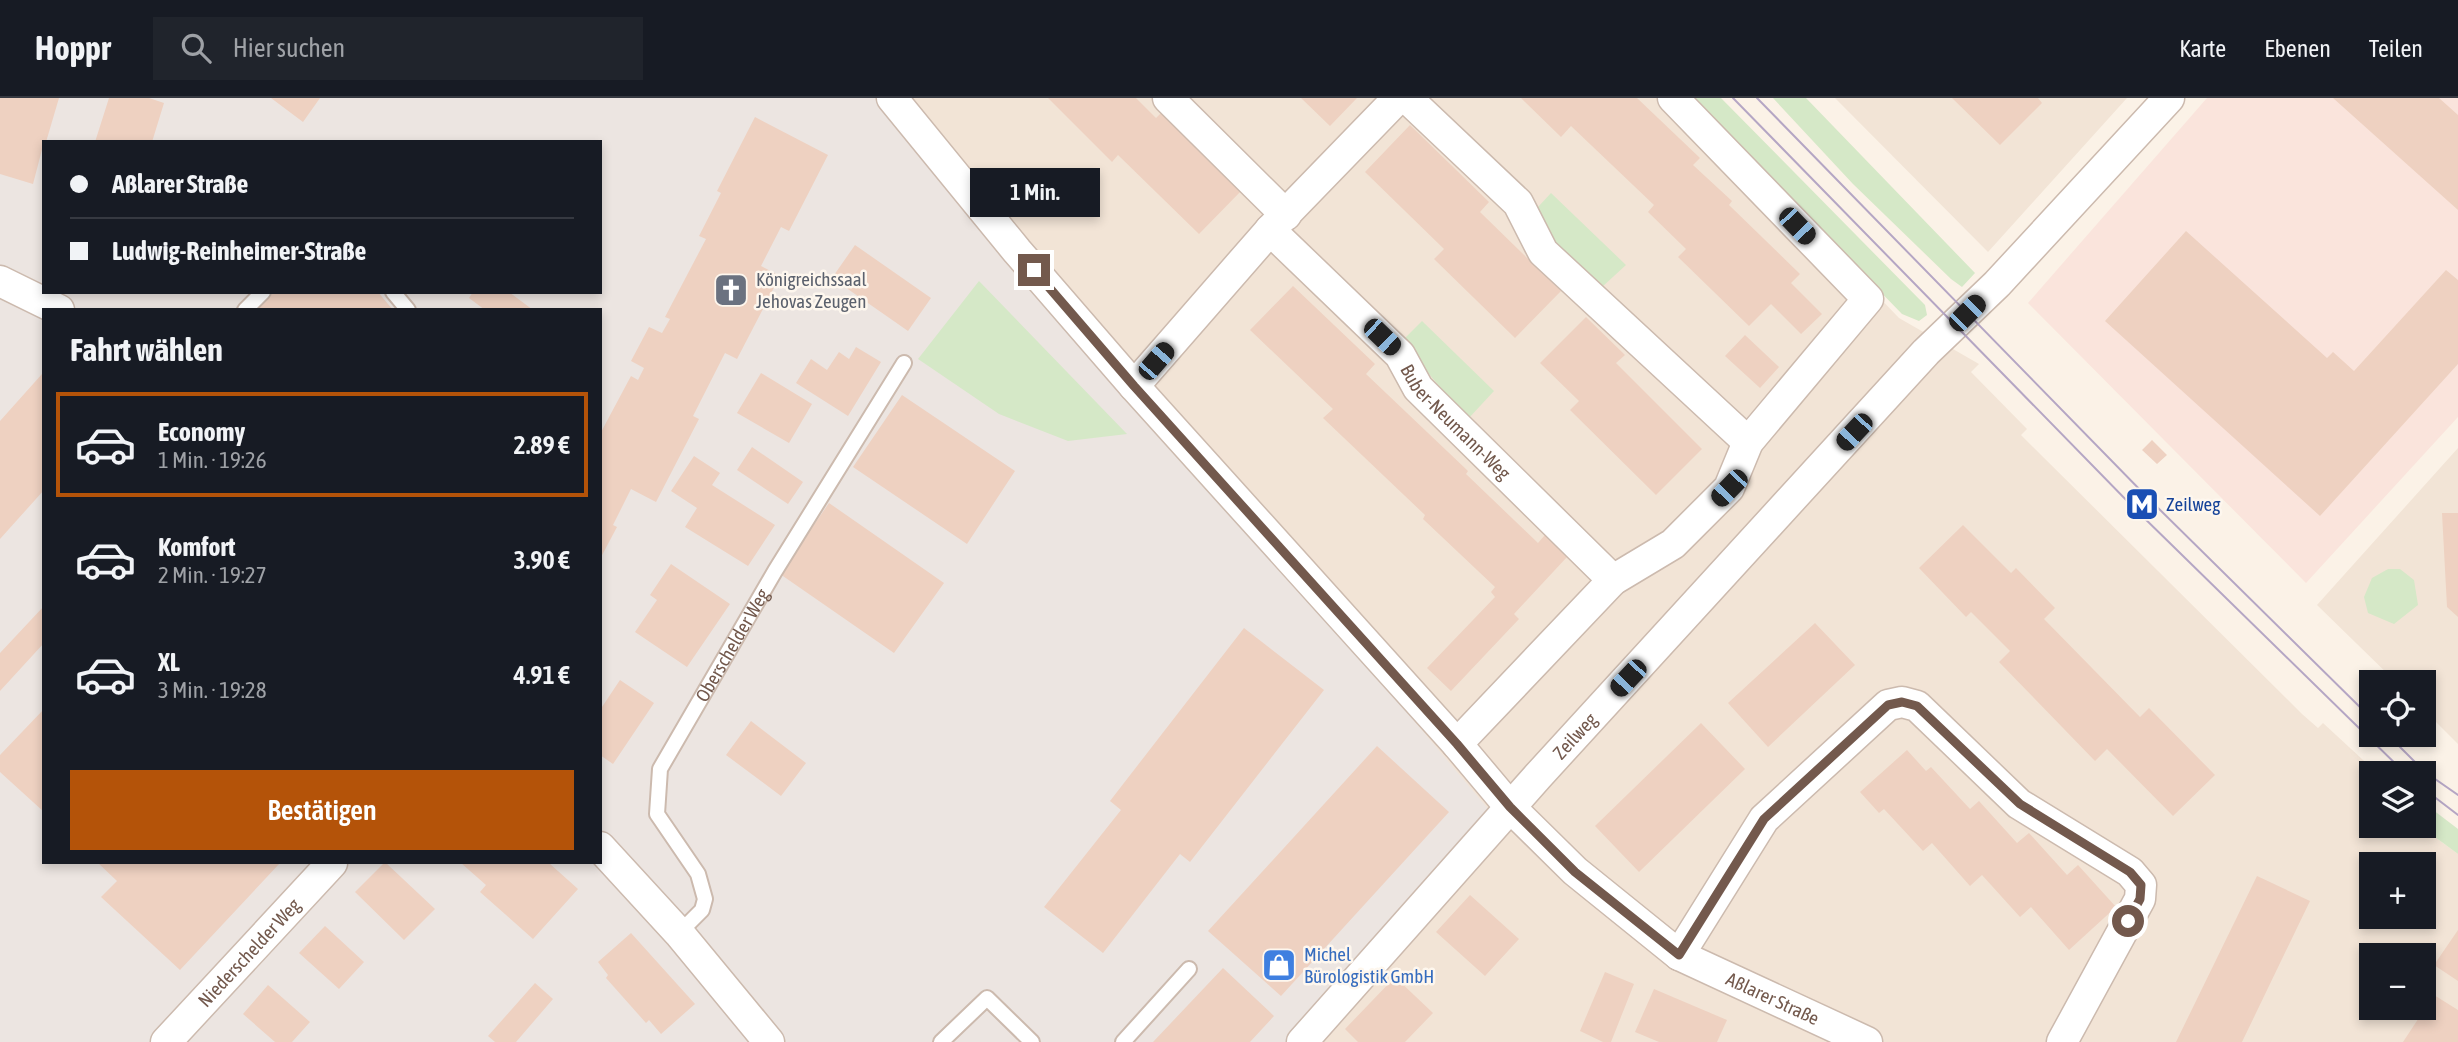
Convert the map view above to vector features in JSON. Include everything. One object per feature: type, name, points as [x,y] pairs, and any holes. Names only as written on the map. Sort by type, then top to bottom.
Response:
[{"type":"street","name":"Aßlarer Straße","points":[[892,98],[1017,251],[1134,386],[1457,744],[1510,807],[1575,872],[1679,955],[1867,1042]]},
{"type":"street","name":"Buber-Neumann-Weg","points":[[1168,98],[1400,355],[1418,387],[1613,580]]},
{"type":"street","points":[[1134,386],[1278,222],[1398,98]]},
{"type":"street","points":[[1407,98],[1518,203],[1543,252],[1748,442]]},
{"type":"street","points":[[1457,744],[1613,580],[1673,544],[1729,488],[1748,442],[1868,299],[1673,98]]},
{"type":"street","name":"Zeilweg","points":[[1302,1042],[1510,807],[1926,352],[1997,284],[2169,98]]},
{"type":"street","points":[[0,281],[55,308]]},
{"type":"street","points":[[1679,955],[1764,819],[1888,705],[1902,702],[1917,706],[2020,804],[2130,872],[2141,885],[2140,899],[2062,1042]]},
{"type":"street","points":[[602,849],[679,933],[769,1042]]},
{"type":"street","name":"Niederschelder Weg","points":[[166,1042],[331,864]]},
{"type":"lane","points":[[248,308],[261,294]]},
{"type":"lane","points":[[395,294],[406,308]]},
{"type":"lane","name":"Oberschelder Weg","points":[[679,933],[702,909],[705,899],[698,874],[657,814],[660,769],[775,571],[904,363]]},
{"type":"lane","points":[[1123,1042],[1189,969]]},
{"type":"lane","points":[[941,1042],[987,998],[1032,1042]]},
{"type":"shaded area","points":[[0,98],[890,98],[1495,817],[1292,1042],[0,1042]]},
{"type":"shaded area","points":[[890,98],[1688,98],[1899,318],[1979,364],[1971,372],[2027,429],[2021,435],[2302,714],[2318,728],[2323,723],[2364,761],[2359,761],[2359,838],[2436,838],[2458,854],[2458,1042],[1292,1042]]},
{"type":"shaded area","points":[[1835,98],[2127,98],[1988,252]]},
{"type":"shaded area","points":[[2207,98],[2458,98],[2458,417],[2306,583],[2028,303]]},
{"type":"shaded area","points":[[2458,448],[2458,744],[2436,722],[2436,670],[2384,670],[2317,605]]},
{"type":"green space","points":[[1692,98],[1721,98],[1925,305],[1927,315],[1919,321],[1902,314]]},
{"type":"green space","points":[[1773,98],[1806,98],[1975,273],[1962,287],[1853,184]]},
{"type":"green space","points":[[1551,193],[1626,265],[1602,287],[1547,241],[1538,207]]},
{"type":"green space","points":[[979,281],[1127,434],[1068,441],[999,414],[918,359]]},
{"type":"green space","points":[[1422,321],[1494,391],[1468,419],[1402,341]]},
{"type":"green space","points":[[2388,569],[2400,569],[2414,580],[2418,605],[2394,624],[2368,613],[2364,597],[2372,578]]},
{"type":"green space","points":[[2436,812],[2458,829],[2458,854],[2436,838]]},
{"type":"building","points":[[0,98],[59,98],[47,140],[42,140],[33,184],[0,174]]},
{"type":"building","points":[[109,98],[149,98],[164,103],[153,140],[96,140]]},
{"type":"building","points":[[271,98],[320,98],[303,122]]},
{"type":"building","points":[[1048,98],[1136,98],[1156,118],[1162,112],[1242,190],[1199,234],[1118,155],[1112,162]]},
{"type":"building","points":[[1301,98],[1357,98],[1330,126]]},
{"type":"building","points":[[1521,98],[1637,98],[1700,158],[1693,165],[1732,201],[1729,205],[1800,274],[1791,283],[1822,314],[1801,334],[1771,304],[1749,326],[1678,257],[1686,249],[1648,212],[1654,205],[1571,126],[1561,137]]},
{"type":"building","points":[[1952,98],[2038,98],[2042,103],[2000,145]]},
{"type":"building","points":[[2333,98],[2439,98],[2458,115],[2458,210]]},
{"type":"building","points":[[755,117],[828,155],[789,231],[781,227],[761,266],[780,276],[737,359],[725,353],[693,416],[699,419],[656,502],[631,489],[613,525],[617,527],[602,555],[602,430],[631,376],[638,380],[644,368],[631,361],[649,327],[662,333],[670,319],[665,317],[706,239],[699,236],[721,193],[717,191]]},
{"type":"building","points":[[1410,125],[1489,202],[1480,212],[1561,291],[1515,338],[1434,259],[1444,249],[1365,172]]},
{"type":"building","points":[[2186,231],[2327,358],[2333,352],[2354,371],[2446,270],[2458,280],[2458,364],[2320,516],[2105,321]]},
{"type":"building","points":[[855,245],[931,298],[908,331],[832,278]]},
{"type":"building","points":[[1293,286],[1375,364],[1366,374],[1468,471],[1466,474],[1538,543],[1545,535],[1567,557],[1514,614],[1519,619],[1451,691],[1427,668],[1495,597],[1491,592],[1495,587],[1423,519],[1425,515],[1323,418],[1333,409],[1250,330]]},
{"type":"building","points":[[272,294],[380,294],[391,308],[256,308]]},
{"type":"building","points":[[472,294],[512,294],[530,308],[482,308],[469,298]]},
{"type":"building","points":[[1586,317],[1625,355],[1616,363],[1702,449],[1656,495],[1570,410],[1579,401],[1540,363]]},
{"type":"building","points":[[1745,335],[1779,367],[1760,388],[1725,356]]},
{"type":"building","points":[[856,347],[881,362],[848,416],[796,383],[811,359],[827,370],[839,352],[849,359]]},
{"type":"building","points":[[761,373],[812,404],[789,443],[737,413]]},
{"type":"building","points":[[42,374],[42,492],[0,539],[0,421]]},
{"type":"building","points":[[902,395],[1015,471],[967,544],[853,467]]},
{"type":"building","points":[[2152,440],[2167,455],[2157,464],[2142,450]]},
{"type":"building","points":[[752,447],[803,482],[788,504],[737,470]]},
{"type":"building","points":[[694,456],[720,473],[712,485],[775,525],[748,566],[685,527],[697,508],[671,491]]},
{"type":"building","points":[[829,503],[944,583],[894,653],[780,574]]},
{"type":"building","points":[[2442,513],[2458,513],[2458,617],[2447,607]]},
{"type":"building","points":[[1963,525],[2011,573],[2016,568],[2055,608],[2044,619],[2140,717],[2149,708],[2215,775],[2173,816],[2107,749],[2095,761],[1999,662],[2010,651],[1971,612],[1966,617],[1919,568]]},
{"type":"building","points":[[671,564],[730,604],[687,667],[635,632],[657,600],[650,595]]},
{"type":"building","points":[[42,608],[42,645],[0,691],[0,653]]},
{"type":"building","points":[[1815,623],[1855,665],[1768,747],[1728,703]]},
{"type":"building","points":[[1244,628],[1324,690],[1190,862],[1180,854],[1103,953],[1044,907],[1121,810],[1110,801]]},
{"type":"building","points":[[620,680],[654,703],[613,764],[602,756],[602,707]]},
{"type":"building","points":[[42,711],[42,810],[0,772],[0,755]]},
{"type":"building","points":[[751,721],[806,763],[781,796],[726,755]]},
{"type":"building","points":[[1701,723],[1745,769],[1639,872],[1595,826]]},
{"type":"building","points":[[1377,746],[1449,812],[1281,996],[1208,931]]},
{"type":"building","points":[[1907,750],[1926,771],[1931,767],[1970,809],[1979,801],[2017,843],[2029,833],[2067,875],[2078,865],[2116,907],[2069,950],[2031,907],[2020,917],[1982,875],[1970,886],[1932,843],[1923,851],[1884,809],[1879,813],[1860,792]]},
{"type":"building","points":[[99,864],[279,864],[180,970],[101,897],[117,881]]},
{"type":"building","points":[[383,864],[387,864],[435,909],[404,940],[355,892]]},
{"type":"building","points":[[462,864],[550,864],[578,889],[533,939],[480,892],[486,885]]},
{"type":"building","points":[[2257,876],[2310,901],[2242,1042],[2176,1042]]},
{"type":"building","points":[[1470,895],[1519,939],[1485,976],[1436,932]]},
{"type":"building","points":[[325,926],[364,962],[339,989],[299,953]]},
{"type":"building","points":[[2458,930],[2458,981],[2436,966],[2436,962]]},
{"type":"building","points":[[631,933],[695,1004],[661,1034],[649,1020],[646,1023],[606,978],[608,975],[598,962]]},
{"type":"building","points":[[1223,968],[1274,1016],[1250,1042],[1153,1042]]},
{"type":"building","points":[[1605,972],[1634,984],[1611,1042],[1603,1042],[1580,1031]]},
{"type":"building","points":[[1395,977],[1433,1013],[1405,1042],[1358,1042],[1345,1029]]},
{"type":"building","points":[[535,983],[553,999],[516,1042],[495,1042],[488,1036]]},
{"type":"building","points":[[268,985],[310,1022],[292,1042],[275,1042],[243,1014]]},
{"type":"building","points":[[1654,989],[1727,1020],[1717,1042],[1659,1042],[1635,1032]]},
{"type":"building","points":[[2436,996],[2458,1010],[2458,1042],[2403,1042],[2418,1020],[2436,1020]]},
{"type":"tram line","points":[[1733,98],[2135,509],[2393,761]]},
{"type":"tram line","points":[[1757,98],[2149,499],[2359,706]]},
{"type":"tram line","points":[[2400,747],[2425,772],[2458,795]]},
{"type":"tram line","points":[[2436,798],[2458,815]]},
{"type":"place","name":"Königreichssaal Jehovas Zeugen","points":[[731,290]]},
{"type":"place","name":"Zeilweg","points":[[2142,504]]},
{"type":"place","name":"Michel Bürologistik GmbH","points":[[1279,965]]},
{"type":"route","points":[[1034,270],[1134,386],[1457,744],[1510,807],[1575,872],[1679,955],[1764,819],[1888,705],[1902,702],[1917,706],[2020,804],[2130,872],[2141,885],[2140,899],[2128,921]]}]
